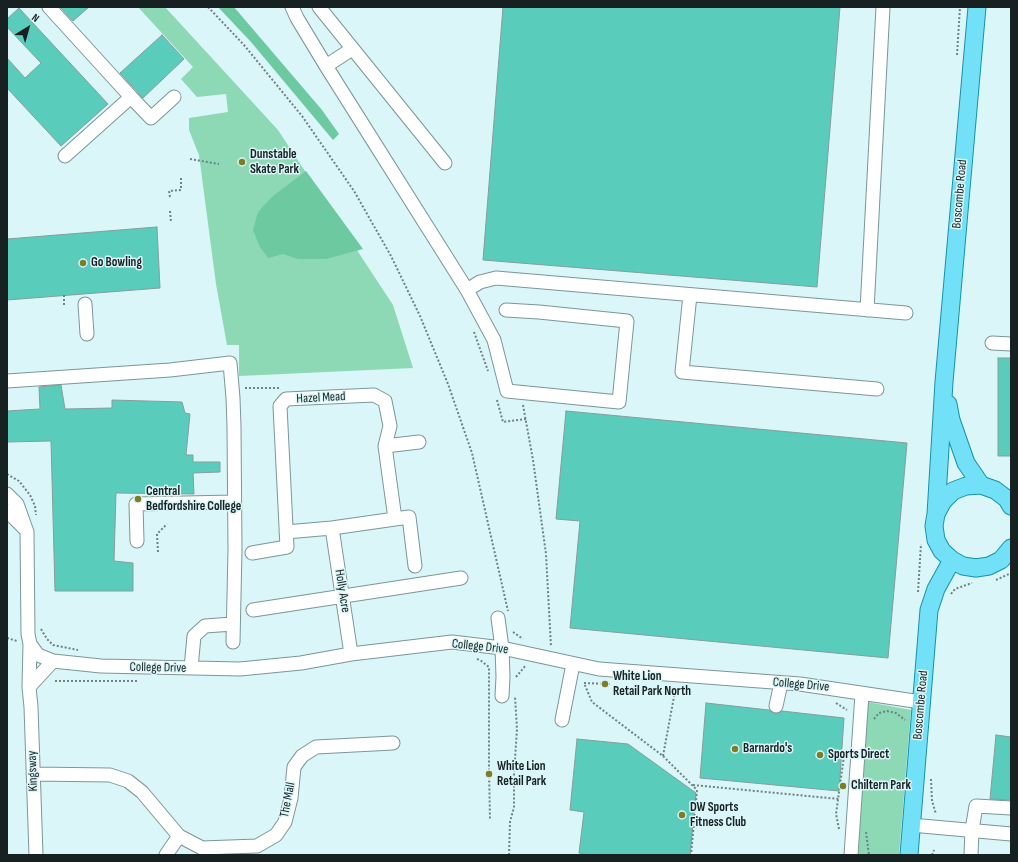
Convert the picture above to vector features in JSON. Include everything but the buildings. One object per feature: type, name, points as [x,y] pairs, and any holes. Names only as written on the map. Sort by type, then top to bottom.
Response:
[{"type":"main road","name":"Boscombe Road","points":[[909,855],[929,610],[936,589],[952,560],[942,551],[936,540],[934,526],[944,382],[977,7]]},
{"type":"main road","name":"Boscombe Road","points":[[944,382],[951,420],[966,463],[981,485]]},
{"type":"main road","points":[[936,514],[943,501],[953,491],[966,486],[981,485],[995,490],[1007,499],[1011,506]]},
{"type":"main road","points":[[952,560],[963,566],[976,568],[989,566],[1001,560],[1011,550]]},
{"type":"street","points":[[49,7],[151,118],[174,97]]},
{"type":"street","points":[[292,7],[326,66],[467,290],[494,340],[507,391],[619,402],[627,321],[506,310]]},
{"type":"street","points":[[319,7],[445,163]]},
{"type":"street","points":[[867,310],[871,263],[883,7]]},
{"type":"street","points":[[326,66],[352,49]]},
{"type":"street","points":[[65,156],[131,97]]},
{"type":"street","points":[[467,290],[480,282],[496,278],[906,314]]},
{"type":"street","points":[[690,295],[682,372],[877,389]]},
{"type":"street","points":[[85,304],[87,334]]},
{"type":"street","points":[[992,343],[1011,344]]},
{"type":"street","points":[[7,381],[170,370],[230,363],[232,388],[234,502],[233,642]]},
{"type":"street","name":"Hazel Mead","points":[[252,552],[287,547],[280,406],[286,399],[374,395],[385,401],[390,426],[385,446],[395,519]]},
{"type":"street","points":[[385,446],[419,442]]},
{"type":"street","points":[[7,494],[17,504],[27,532],[28,634],[25,643]]},
{"type":"street","points":[[137,541],[136,504],[234,502]]},
{"type":"street","points":[[7,512],[27,532]]},
{"type":"street","points":[[286,532],[332,528],[409,517],[415,566]]},
{"type":"street","name":"Holly Acre","points":[[332,528],[351,654]]},
{"type":"street","points":[[253,610],[461,578]]},
{"type":"street","points":[[502,696],[502,648],[504,618]]},
{"type":"street","points":[[191,668],[194,636],[204,626],[233,624]]},
{"type":"street","name":"College Drive","points":[[25,643],[38,654],[53,661],[101,666],[240,669],[301,663],[351,654],[452,642],[502,648],[599,669],[832,688],[862,694],[921,702]]},
{"type":"street","name":"Kingsway","points":[[25,643],[31,707],[36,855]]},
{"type":"street","points":[[29,686],[53,661]]},
{"type":"street","points":[[562,720],[573,664]]},
{"type":"street","points":[[776,706],[781,683]]},
{"type":"street","points":[[851,855],[862,694]]},
{"type":"street","name":"The Mall","points":[[33,774],[110,775],[128,781],[142,792],[179,836],[202,848],[257,846],[276,835],[285,822],[291,798],[294,767],[302,756],[316,747],[393,743]]},
{"type":"street","points":[[971,855],[972,830],[976,806],[1011,808]]},
{"type":"street","points":[[911,825],[1011,834]]},
{"type":"street","points":[[166,855],[179,836]]},
{"type":"path","points":[[208,7],[244,45],[302,116],[354,191],[391,256],[420,316],[448,384],[472,453],[504,618]]},
{"type":"path","points":[[190,159],[219,164]]},
{"type":"path","points":[[170,197],[169,191],[181,190],[181,177]]},
{"type":"path","points":[[170,212],[171,222]]},
{"type":"path","points":[[64,295],[64,305]]},
{"type":"path","points":[[232,388],[280,387],[286,399]]},
{"type":"path","points":[[525,416],[533,460],[546,554],[551,647],[544,646]]},
{"type":"path","points":[[7,474],[19,481],[30,495],[35,506],[36,521]]},
{"type":"path","points":[[158,552],[157,534],[167,524]]},
{"type":"path","points":[[990,582],[1011,573]]},
{"type":"path","points":[[948,598],[955,589],[971,583],[977,583]]},
{"type":"path","points":[[41,626],[41,631],[53,645],[85,651]]},
{"type":"path","points":[[512,626],[513,633]]},
{"type":"path","points":[[7,638],[25,643]]},
{"type":"path","points":[[515,678],[526,666]]},
{"type":"path","points":[[488,676],[490,820]]},
{"type":"path","points":[[55,681],[139,681]]},
{"type":"path","points":[[615,684],[584,683],[592,702],[663,756],[697,790],[691,855]]},
{"type":"path","points":[[663,756],[676,685],[682,685]]},
{"type":"path","points":[[509,855],[510,822],[514,807],[514,774],[517,729],[515,693]]},
{"type":"path","points":[[831,699],[847,710],[848,715]]},
{"type":"path","points":[[874,719],[879,713],[888,711],[896,713],[906,721]]},
{"type":"path","points":[[692,785],[839,799],[844,751]]},
{"type":"path","points":[[931,778],[932,802],[936,814]]},
{"type":"path","points":[[866,830],[869,855]]},
{"type":"path","points":[[932,855],[934,850]]},
{"type":"green space","points":[[138,7],[165,7],[278,130],[393,305],[413,368],[239,376],[239,345],[227,345],[216,284],[199,155],[189,130],[189,118],[228,112],[226,94],[197,97],[181,79],[193,67]]},
{"type":"green space","points":[[218,7],[234,7],[322,110],[339,134],[333,140],[251,42]]},
{"type":"green space","points":[[306,171],[363,249],[326,259],[298,259],[283,254],[268,258],[260,247],[253,230],[258,212],[273,196]]},
{"type":"green space","points":[[868,702],[911,710],[899,855],[858,855]]},
{"type":"place","name":"Dunstable Skate Park","points":[[242,162]]},
{"type":"place","name":"Go Bowling","points":[[83,263]]},
{"type":"place","name":"Central Bedfordshire College","points":[[138,499]]},
{"type":"place","name":"White Lion Retail Park North","points":[[605,684]]},
{"type":"place","name":"Barnardo's","points":[[735,749]]},
{"type":"place","name":"Sports Direct","points":[[820,755]]},
{"type":"place","name":"White Lion Retail Park","points":[[489,774]]},
{"type":"place","name":"Chiltern Park","points":[[843,786]]},
{"type":"place","name":"DW Sports Fitness Club","points":[[682,815]]}]
